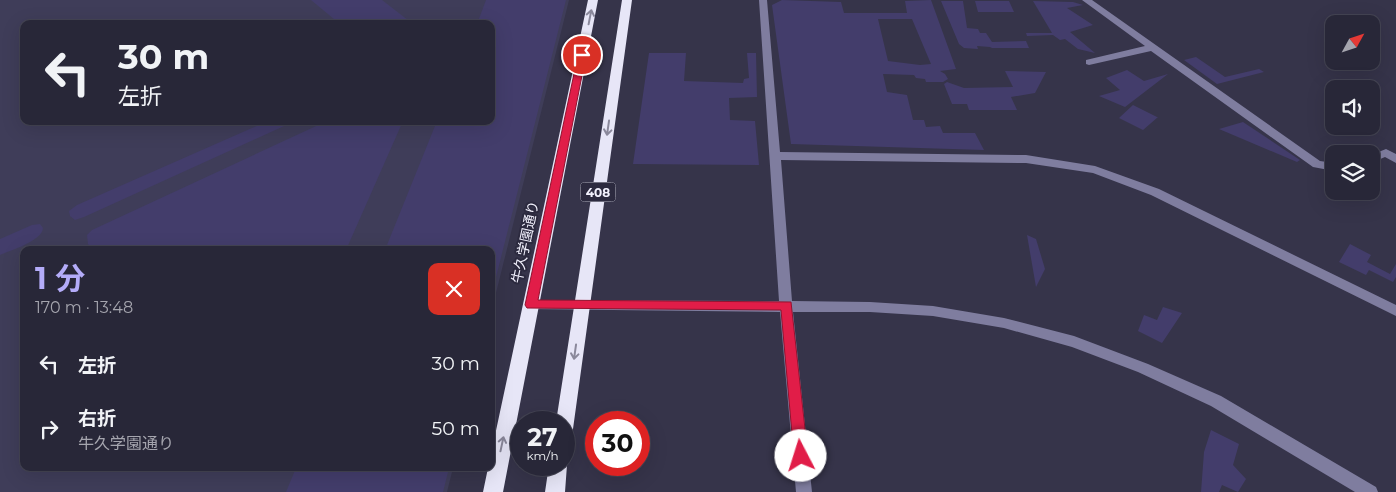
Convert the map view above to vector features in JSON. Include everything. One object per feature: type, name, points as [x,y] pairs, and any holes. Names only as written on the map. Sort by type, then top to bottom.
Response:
[{"type":"highway","name":"牛久学園通り","points":[[493,492],[593,0]]},
{"type":"highway","name":"408","points":[[567,411],[627,0]]},
{"type":"highway","points":[[554,492],[556,476]]},
{"type":"street","points":[[763,0],[786,305],[804,492]]},
{"type":"street","points":[[1086,0],[1317,164],[1325,165]]},
{"type":"street","points":[[1089,62],[1154,47]]},
{"type":"street","points":[[1380,155],[1386,153],[1396,159]]},
{"type":"street","points":[[776,156],[1026,159],[1095,170],[1155,192],[1396,311]]},
{"type":"street","points":[[531,305],[870,306],[933,311],[1004,323],[1074,342],[1143,368],[1216,401],[1370,492]]},
{"type":"shaded area","points":[[0,0],[569,0],[495,297],[495,246],[20,246],[20,471],[452,471],[447,492],[0,492]]},
{"type":"shaded area","points":[[311,0],[382,0],[408,20],[335,20]]},
{"type":"shaded area","points":[[486,0],[566,0],[495,281],[495,246],[387,246],[435,125],[495,125],[495,20],[478,20]]},
{"type":"shaded area","points":[[782,0],[841,2],[844,13],[907,13],[905,1],[931,0],[956,69],[940,71],[948,79],[943,82],[926,82],[925,79],[916,78],[914,75],[883,74],[887,92],[907,95],[913,120],[924,120],[926,127],[940,126],[943,133],[975,133],[984,150],[791,144],[772,5]],"holes":[[[878,19],[912,19],[931,64],[920,65],[888,61]]]},
{"type":"shaded area","points":[[941,1],[963,1],[967,28],[978,29],[980,33],[986,33],[992,42],[1026,41],[1029,48],[977,46],[978,49],[964,48],[959,44]]},
{"type":"shaded area","points":[[975,1],[1009,1],[1014,12],[978,12]]},
{"type":"shaded area","points":[[1033,1],[1073,2],[1083,5],[1067,8],[1093,25],[1070,32],[1095,53],[1078,49],[1065,39],[1060,40],[1053,35],[1027,36],[1026,33],[1052,33]]},
{"type":"shaded area","points":[[649,53],[686,53],[684,81],[743,83],[744,79],[749,78],[747,53],[756,53],[757,97],[729,98],[730,120],[755,121],[759,165],[633,164]]},
{"type":"shaded area","points":[[1196,57],[1225,77],[1259,69],[1264,72],[1217,84],[1184,60]]},
{"type":"shaded area","points":[[1127,70],[1144,81],[1168,74],[1125,107],[1099,96],[1120,90],[1106,78]]},
{"type":"shaded area","points":[[1005,71],[1046,72],[1035,93],[1011,97],[1017,110],[969,110],[967,104],[952,104],[944,84],[947,82],[964,88],[1013,87]]},
{"type":"shaded area","points":[[1133,105],[1158,117],[1143,130],[1119,118]]},
{"type":"shaded area","points":[[1243,122],[1300,160],[1297,162],[1219,129]]},
{"type":"shaded area","points":[[259,125],[286,125],[75,220],[70,216],[69,211],[77,205]]},
{"type":"shaded area","points":[[318,125],[401,125],[348,246],[89,246],[87,235],[92,230]]},
{"type":"shaded area","points":[[40,224],[43,228],[37,237],[25,245],[0,255],[0,239],[32,225]]},
{"type":"shaded area","points":[[1027,235],[1036,239],[1045,269],[1036,287]]},
{"type":"shaded area","points":[[1350,244],[1371,255],[1367,262],[1390,274],[1396,264],[1396,277],[1393,282],[1369,270],[1366,275],[1339,262]]},
{"type":"shaded area","points":[[1163,307],[1182,313],[1162,343],[1138,331],[1144,315],[1157,320]]},
{"type":"shaded area","points":[[1211,430],[1239,444],[1233,465],[1246,479],[1238,492],[1222,485],[1219,492],[1201,492],[1204,452]]},
{"type":"shaded area","points":[[295,471],[448,471],[443,492],[286,492]]},
{"type":"route","points":[[582,55],[531,305],[786,305],[801,456]]}]
